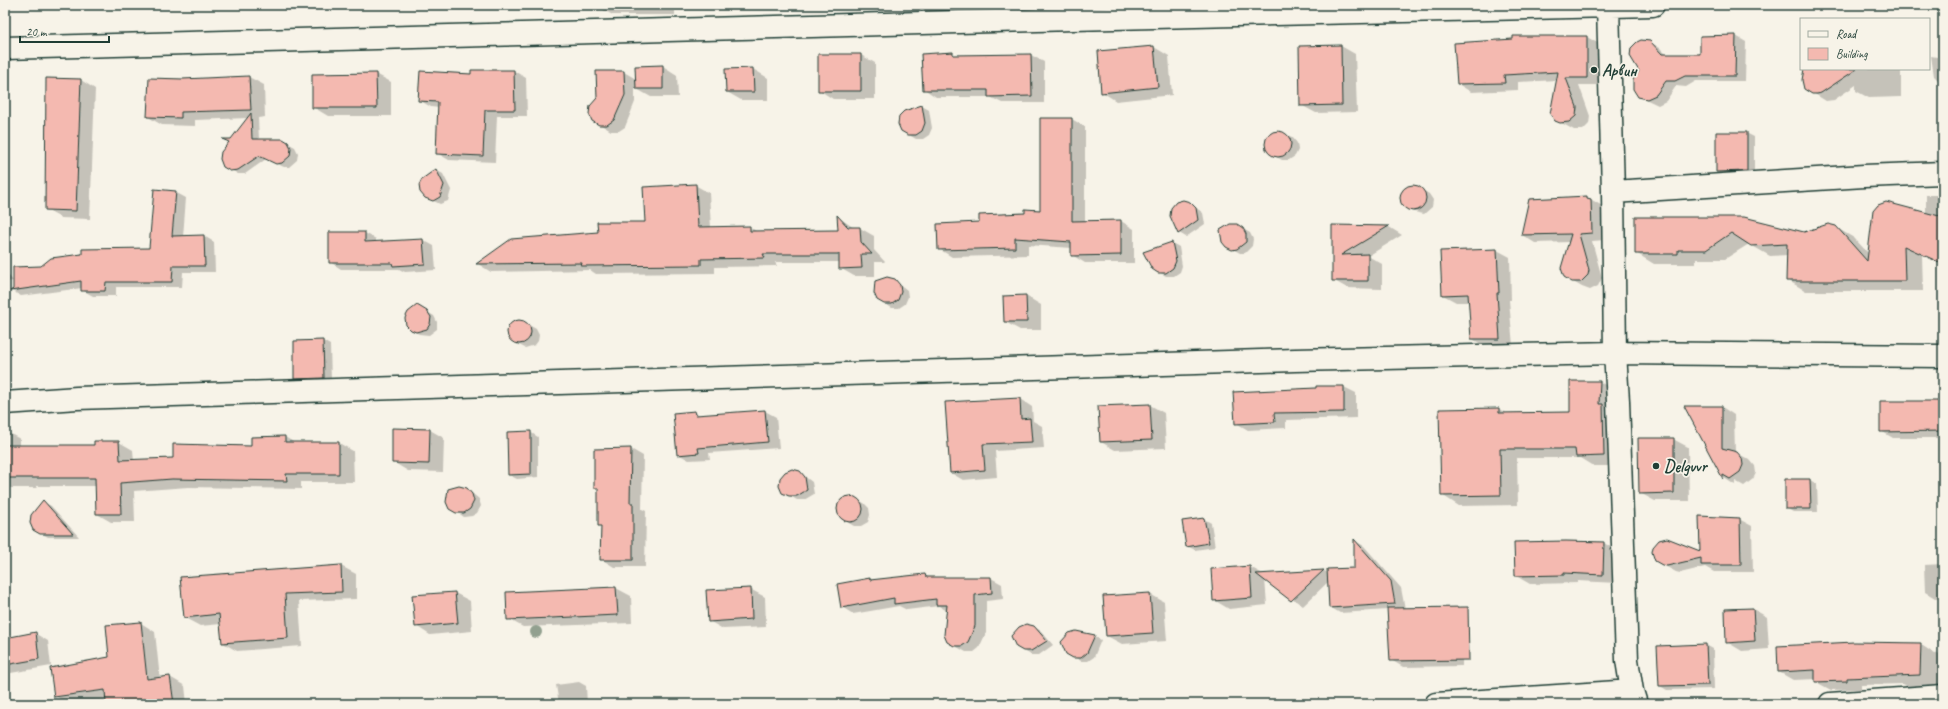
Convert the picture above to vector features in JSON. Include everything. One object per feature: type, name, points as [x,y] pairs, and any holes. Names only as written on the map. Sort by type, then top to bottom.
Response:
[{"type":"street","points":[[5,48],[1653,5]]},
{"type":"street","points":[[1436,704],[1634,698],[1627,660],[1615,352],[1613,192],[1608,6]]},
{"type":"street","points":[[1613,192],[1864,176],[1943,173]]},
{"type":"street","points":[[5,403],[117,397],[1295,360],[1615,352],[1943,356]]},
{"type":"street","points":[[1830,704],[1943,696]]},
{"type":"building","points":[[1736,35],[1735,76],[1685,76],[1675,81],[1666,81],[1656,95],[1647,99],[1638,97],[1633,89],[1633,80],[1639,71],[1630,56],[1631,48],[1637,42],[1641,40],[1650,41],[1662,54],[1700,54],[1700,36]]},
{"type":"building","points":[[1513,36],[1587,36],[1587,78],[1566,78],[1577,107],[1576,116],[1569,122],[1560,123],[1555,121],[1550,114],[1558,72],[1504,75],[1505,83],[1457,84],[1454,43],[1513,39]]},
{"type":"building","points":[[1341,45],[1342,105],[1300,106],[1299,46]]},
{"type":"building","points":[[1154,46],[1158,87],[1101,93],[1098,51]]},
{"type":"building","points":[[953,52],[953,55],[1031,54],[1032,96],[988,97],[988,90],[923,90],[921,54]]},
{"type":"building","points":[[818,54],[861,54],[861,91],[818,91]]},
{"type":"building","points":[[663,65],[663,89],[636,89],[635,66]]},
{"type":"building","points":[[753,68],[754,92],[726,92],[725,69]]},
{"type":"building","points":[[471,70],[514,70],[515,110],[485,110],[483,156],[436,154],[438,102],[418,101],[420,71],[471,74]]},
{"type":"building","points":[[1804,70],[1856,70],[1821,93],[1817,94],[1812,94],[1804,89],[1802,80]]},
{"type":"building","points":[[596,71],[624,71],[625,95],[614,120],[607,125],[599,125],[592,121],[589,114],[590,106],[597,98]]},
{"type":"building","points":[[376,73],[377,108],[312,108],[312,74]]},
{"type":"building","points":[[249,76],[251,110],[181,112],[181,118],[147,117],[149,78],[183,79]]},
{"type":"building","points":[[46,78],[81,79],[76,211],[45,210]]},
{"type":"building","points":[[922,105],[925,123],[922,131],[916,135],[908,135],[901,131],[898,124],[899,116],[904,111]]},
{"type":"building","points":[[251,113],[252,139],[283,139],[288,142],[291,148],[290,156],[282,163],[276,164],[259,156],[238,170],[230,171],[223,167],[220,159],[221,152],[229,142],[222,139],[231,139]]},
{"type":"building","points":[[1040,118],[1072,118],[1072,221],[1121,220],[1121,255],[1071,256],[1071,242],[1015,238],[1015,248],[938,250],[937,224],[979,222],[979,215],[1025,213],[1025,209],[1040,210]]},
{"type":"building","points":[[1278,131],[1288,134],[1291,144],[1288,154],[1278,157],[1268,154],[1265,144],[1268,134]]},
{"type":"building","points":[[1716,132],[1747,132],[1747,171],[1716,172]]},
{"type":"building","points":[[436,169],[444,185],[440,197],[433,201],[425,198],[420,192],[419,185],[422,179]]},
{"type":"building","points":[[696,184],[698,227],[750,226],[750,231],[838,230],[837,215],[848,227],[860,227],[861,242],[872,254],[861,254],[862,268],[839,269],[839,254],[763,254],[765,258],[701,259],[701,265],[581,266],[582,263],[476,264],[511,239],[598,232],[597,222],[645,222],[643,187]]},
{"type":"building","points":[[1413,185],[1422,189],[1426,198],[1422,207],[1413,211],[1404,207],[1400,198],[1404,189]]},
{"type":"building","points":[[154,189],[176,191],[172,236],[204,235],[205,266],[173,266],[172,282],[106,282],[105,291],[81,291],[81,281],[10,291],[13,289],[13,267],[41,266],[51,258],[82,254],[82,249],[149,248]]},
{"type":"building","points":[[1587,196],[1587,198],[1591,199],[1592,233],[1579,234],[1589,270],[1588,275],[1581,282],[1572,282],[1564,277],[1561,268],[1571,234],[1521,235],[1529,199]]},
{"type":"building","points":[[1183,200],[1190,202],[1196,208],[1198,220],[1178,234],[1170,216],[1171,208],[1176,202]]},
{"type":"building","points":[[1886,202],[1943,217],[1943,264],[1904,246],[1905,281],[1786,281],[1787,244],[1751,246],[1731,233],[1706,250],[1678,250],[1678,254],[1635,254],[1635,217],[1744,217],[1804,232],[1828,224],[1836,226],[1867,261],[1873,211],[1878,205]]},
{"type":"building","points":[[1230,224],[1237,224],[1243,228],[1246,234],[1246,242],[1237,249],[1232,250],[1226,247],[1222,242],[1220,230]]},
{"type":"building","points":[[1332,225],[1389,226],[1341,255],[1368,254],[1368,281],[1332,281]]},
{"type":"building","points":[[329,232],[365,232],[365,242],[423,239],[425,264],[393,266],[392,263],[329,263]]},
{"type":"building","points":[[1172,242],[1176,261],[1173,268],[1166,273],[1158,273],[1152,269],[1143,252]]},
{"type":"building","points":[[1497,249],[1499,293],[1497,293],[1500,339],[1471,339],[1468,294],[1442,295],[1440,251]]},
{"type":"building","points":[[887,277],[895,279],[900,285],[901,292],[898,300],[892,304],[884,304],[877,300],[874,293],[875,281]]},
{"type":"building","points":[[1026,295],[1027,322],[1004,322],[1003,296]]},
{"type":"building","points":[[417,305],[427,311],[431,317],[430,324],[427,329],[416,332],[411,330],[406,325],[405,318],[408,312]]},
{"type":"building","points":[[519,320],[528,323],[531,332],[528,341],[519,344],[510,341],[507,332],[510,323]]},
{"type":"building","points":[[323,340],[324,378],[294,379],[294,341]]},
{"type":"building","points":[[1570,381],[1600,381],[1599,404],[1603,404],[1604,456],[1576,457],[1575,449],[1500,449],[1501,495],[1441,496],[1439,409],[1499,408],[1499,413],[1570,412]]},
{"type":"building","points":[[1316,386],[1344,386],[1344,412],[1274,413],[1275,422],[1235,424],[1233,392],[1316,388]]},
{"type":"building","points":[[1020,398],[1021,419],[1030,418],[1032,442],[983,444],[985,470],[950,473],[945,402]]},
{"type":"building","points":[[1880,401],[1943,401],[1943,431],[1880,432]]},
{"type":"building","points":[[1150,404],[1152,440],[1100,442],[1098,406]]},
{"type":"building","points":[[1684,406],[1722,406],[1722,448],[1737,452],[1742,458],[1743,465],[1740,472],[1730,479],[1723,475],[1723,479]]},
{"type":"building","points":[[765,410],[768,442],[698,448],[699,453],[677,455],[673,413],[695,411],[696,415]]},
{"type":"building","points":[[392,428],[430,429],[429,464],[392,463]]},
{"type":"building","points":[[531,431],[531,474],[508,475],[507,432]]},
{"type":"building","points":[[285,436],[285,442],[339,442],[339,474],[286,474],[287,481],[172,479],[120,483],[121,514],[96,514],[95,478],[5,478],[5,445],[94,445],[94,441],[119,441],[120,460],[173,458],[173,444],[251,446],[251,437]]},
{"type":"building","name":"Delgvvr","points":[[1638,438],[1674,438],[1674,493],[1639,494]]},
{"type":"building","points":[[631,448],[630,503],[633,503],[633,560],[600,560],[601,526],[598,526],[598,488],[594,488],[594,449]]},
{"type":"building","points":[[792,469],[800,471],[805,477],[807,490],[797,496],[789,496],[782,493],[779,486],[780,478],[785,472]]},
{"type":"building","points":[[1785,479],[1810,479],[1811,509],[1785,509]]},
{"type":"building","points":[[459,486],[467,488],[472,494],[474,501],[470,509],[464,513],[456,513],[449,509],[446,502],[448,489]]},
{"type":"building","points":[[850,496],[860,499],[863,509],[860,519],[850,522],[840,519],[837,509],[840,499]]},
{"type":"building","points":[[43,500],[73,534],[40,534],[33,530],[30,523],[31,515]]},
{"type":"building","points":[[1699,516],[1740,518],[1741,565],[1701,565],[1701,558],[1667,566],[1655,561],[1652,552],[1653,547],[1659,540],[1667,538],[1700,551]]},
{"type":"building","points":[[1204,518],[1209,543],[1186,547],[1182,521]]},
{"type":"building","points":[[1354,539],[1391,581],[1395,604],[1329,608],[1327,569],[1354,568]]},
{"type":"building","points":[[1514,542],[1604,542],[1603,575],[1564,573],[1564,575],[1515,576]]},
{"type":"building","points":[[341,565],[342,592],[285,594],[288,638],[222,643],[219,614],[184,618],[180,577]]},
{"type":"building","points":[[1250,566],[1252,598],[1213,601],[1211,569]]},
{"type":"building","points":[[1324,570],[1291,601],[1256,574]]},
{"type":"building","points":[[925,574],[926,577],[991,577],[992,593],[975,595],[975,626],[968,642],[962,646],[954,646],[947,642],[944,635],[947,605],[936,605],[936,599],[894,604],[894,598],[841,608],[837,584],[870,578],[870,580]]},
{"type":"building","points":[[616,587],[618,615],[507,620],[506,592]]},
{"type":"building","points":[[751,588],[752,619],[708,622],[706,590]]},
{"type":"building","points":[[455,592],[458,623],[415,627],[412,595]]},
{"type":"building","points":[[1150,593],[1153,633],[1106,636],[1103,596]]},
{"type":"building","points":[[1468,607],[1469,660],[1390,661],[1387,608]]},
{"type":"building","points":[[1753,608],[1755,641],[1726,643],[1725,609]]},
{"type":"building","points":[[141,622],[147,679],[170,676],[174,704],[106,704],[105,690],[54,697],[50,668],[109,657],[106,625]]},
{"type":"building","points":[[1026,624],[1034,626],[1047,641],[1031,651],[1023,651],[1016,647],[1011,636],[1019,627]]},
{"type":"building","points":[[1076,631],[1095,635],[1087,653],[1081,658],[1073,658],[1066,654],[1061,642],[1069,633]]},
{"type":"building","points":[[36,632],[39,659],[5,665],[5,638]]},
{"type":"building","points":[[1854,642],[1921,643],[1920,675],[1847,678],[1847,681],[1815,682],[1815,670],[1778,672],[1777,646]]},
{"type":"building","points":[[1706,644],[1708,685],[1659,686],[1657,646]]},
{"type":"place","name":"Арвин","points":[[1594,70]]},
{"type":"place","name":"Delgvvr","points":[[1656,466]]}]
